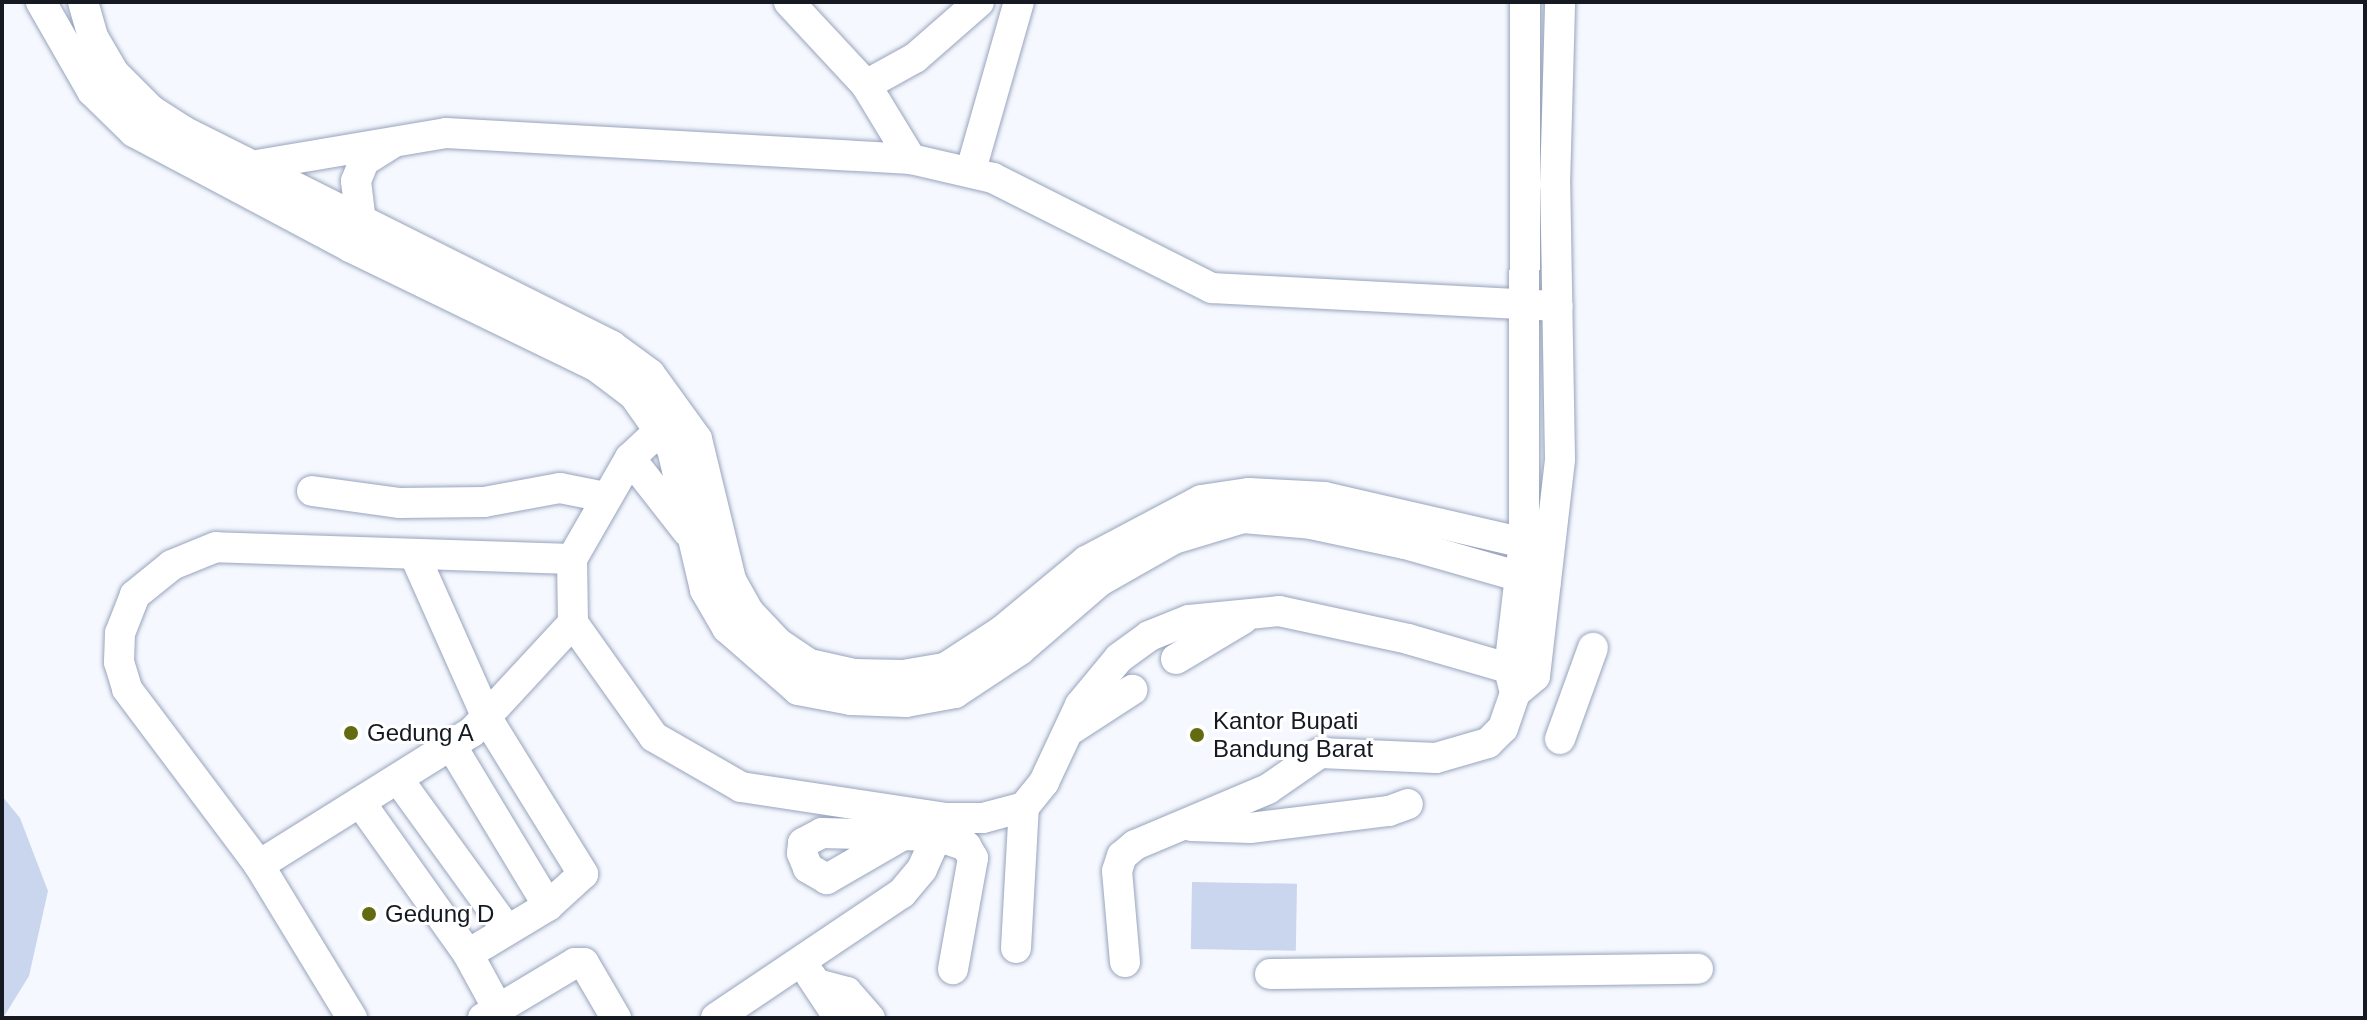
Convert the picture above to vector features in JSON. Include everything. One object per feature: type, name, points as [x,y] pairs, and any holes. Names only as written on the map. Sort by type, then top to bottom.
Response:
[{"type":"street","points":[[41,2],[103,82],[134,132],[171,155],[355,234]]},
{"type":"street","points":[[83,2],[103,82],[251,166],[355,234],[597,367],[671,419],[704,461],[731,580],[748,611],[778,643],[809,664],[854,674],[903,675],[945,668],[1003,630],[1086,561],[1201,500],[1249,493],[1325,497],[1536,546]]},
{"type":"street","points":[[789,2],[866,85],[911,159]]},
{"type":"street","points":[[971,170],[993,105],[1004,42],[1019,2]]},
{"type":"street","points":[[1125,962],[1119,916],[1122,856],[1135,845],[1268,789],[1320,753],[1436,758],[1488,743],[1503,728],[1520,680],[1536,546],[1528,304],[1525,2]]},
{"type":"street","points":[[1536,546],[1560,459],[1555,185],[1560,2]]},
{"type":"street","points":[[866,85],[915,58],[979,3],[1004,42]]},
{"type":"street","points":[[251,166],[446,133],[911,159],[971,170],[1052,204],[1181,277],[1212,288],[1558,306]]},
{"type":"street","points":[[355,234],[356,181],[364,161],[399,139]]},
{"type":"street","points":[[671,419],[630,458],[572,559],[573,623],[654,737],[706,771],[741,787],[941,827],[966,846],[973,858],[953,969]]},
{"type":"street","points":[[671,419],[672,449],[705,590],[727,628],[798,690],[851,700],[906,702],[955,693],[1020,650],[1100,581],[1174,539],[1243,518],[1311,524],[1532,580]]},
{"type":"street","points":[[630,458],[692,533]]},
{"type":"street","points":[[312,491],[400,503],[484,502],[560,488],[605,497]]},
{"type":"street","points":[[352,1018],[259,865],[127,689],[119,662],[120,633],[135,595],[172,565],[216,547],[572,559]]},
{"type":"street","points":[[415,556],[488,720],[582,868],[582,880],[548,906],[506,928],[468,954]]},
{"type":"street","points":[[1016,948],[1024,807],[1044,782],[1080,705],[1119,658],[1149,636],[1189,620],[1279,611],[1520,680]]},
{"type":"street","points":[[1176,659],[1252,613]]},
{"type":"street","points":[[259,865],[488,720],[573,623]]},
{"type":"street","points":[[1560,739],[1593,648]]},
{"type":"street","points":[[1067,733],[1132,690]]},
{"type":"street","points":[[451,745],[548,906]]},
{"type":"street","points":[[398,779],[506,928]]},
{"type":"street","points":[[360,802],[468,954],[490,1014],[575,963],[584,963],[616,1018]]},
{"type":"street","points":[[1181,825],[1250,828],[1389,811],[1408,804]]},
{"type":"street","points":[[903,835],[1024,807]]},
{"type":"street","points":[[716,1018],[810,974],[902,893],[922,869],[941,827]]},
{"type":"street","points":[[1270,974],[1698,969]]},
{"type":"street","points":[[810,974],[839,1018]]},
{"type":"street","points":[[810,974],[847,992],[870,1018]]},
{"type":"shaded area","points":[[2,796],[20,818],[48,891],[29,976],[3,1018]]},
{"type":"shaded area","points":[[1192,882],[1297,884],[1296,951],[1191,949]]},
{"type":"place","name":"Gedung A","points":[[351,733]]},
{"type":"place","name":"Kantor Bupati Bandung Barat","points":[[1197,735]]},
{"type":"place","name":"Gedung D","points":[[369,914]]}]
